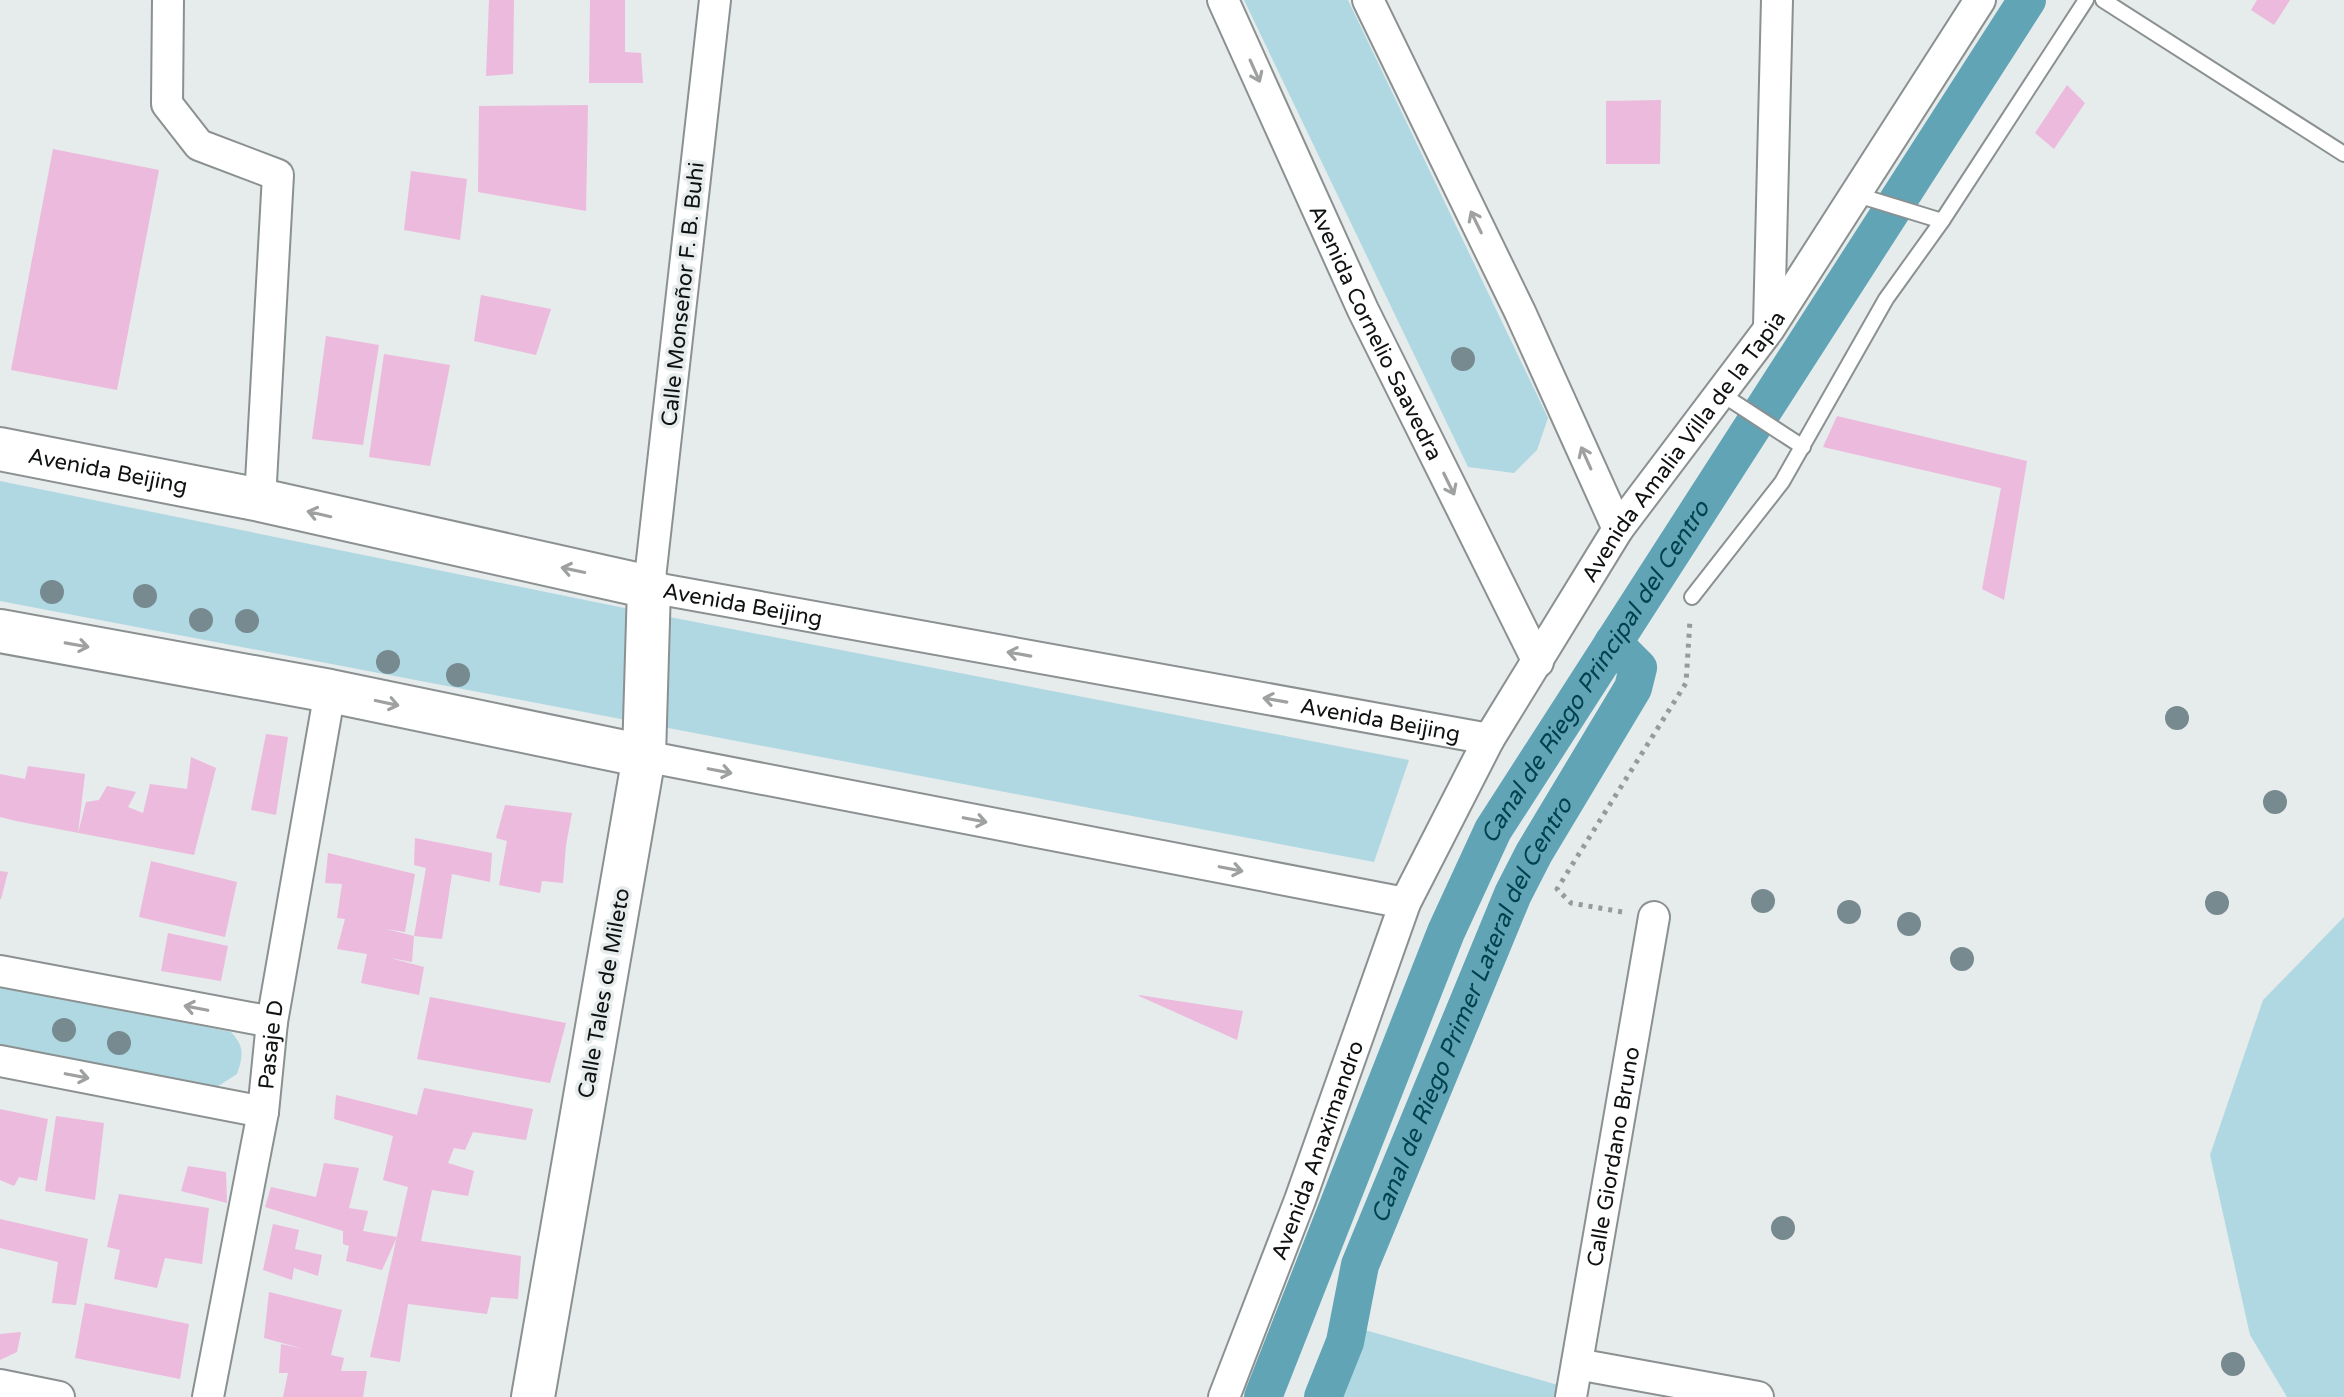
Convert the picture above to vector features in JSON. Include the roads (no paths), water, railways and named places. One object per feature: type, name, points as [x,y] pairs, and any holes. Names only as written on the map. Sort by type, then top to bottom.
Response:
[{"type":"street","points":[[168,0],[167,104],[199,145],[278,175],[260,500]]},
{"type":"street","name":"Calle Monseñor F. B. Buhi","points":[[649,587],[715,0]]},
{"type":"street","name":"Avenida Cornelio Saavedra","points":[[1223,0],[1363,310],[1538,662]]},
{"type":"street","points":[[1368,0],[1520,312],[1618,529]]},
{"type":"street","points":[[1769,329],[1777,0]]},
{"type":"street","name":"Avenida Amalia Villa de la Tapia","points":[[1405,903],[1489,739],[1618,529],[1732,400],[1769,329],[1980,0]]},
{"type":"street","name":"Avenida Beijing","points":[[0,449],[260,500],[649,587],[1489,739]]},
{"type":"street","name":"Calle Tales de Mileto","points":[[533,1397],[644,756],[649,587]]},
{"type":"street","points":[[0,631],[330,691],[644,756],[1405,903]]},
{"type":"street","name":"Pasaje D","points":[[208,1397],[263,1112],[272,1022],[330,691]]},
{"type":"street","name":"Avenida Anaximandro","points":[[1224,1397],[1300,1200],[1405,903]]},
{"type":"street","name":"Calle Giordano Bruno","points":[[1571,1397],[1654,917]]},
{"type":"street","points":[[0,971],[272,1022]]},
{"type":"street","points":[[0,1061],[263,1112]]},
{"type":"street","points":[[1577,1364],[1758,1397]]},
{"type":"street","points":[[0,1385],[59,1397]]},
{"type":"lane","points":[[1692,597],[1782,482],[1935,219],[2086,0]]},
{"type":"lane","points":[[2103,0],[2344,154]]},
{"type":"lane","points":[[1854,194],[1935,219]]},
{"type":"lane","points":[[1732,400],[1803,447]]},
{"type":"waterway","name":"Canal de Riego Principal del Centro","points":[[1263,1397],[1446,932],[1493,830],[2027,0]]},
{"type":"waterway","name":"Canal de Riego Primer Lateral del Centro","points":[[1323,1397],[1345,1342],[1360,1265],[1513,894],[1534,853],[1633,688],[1638,668],[1613,643]]}]
